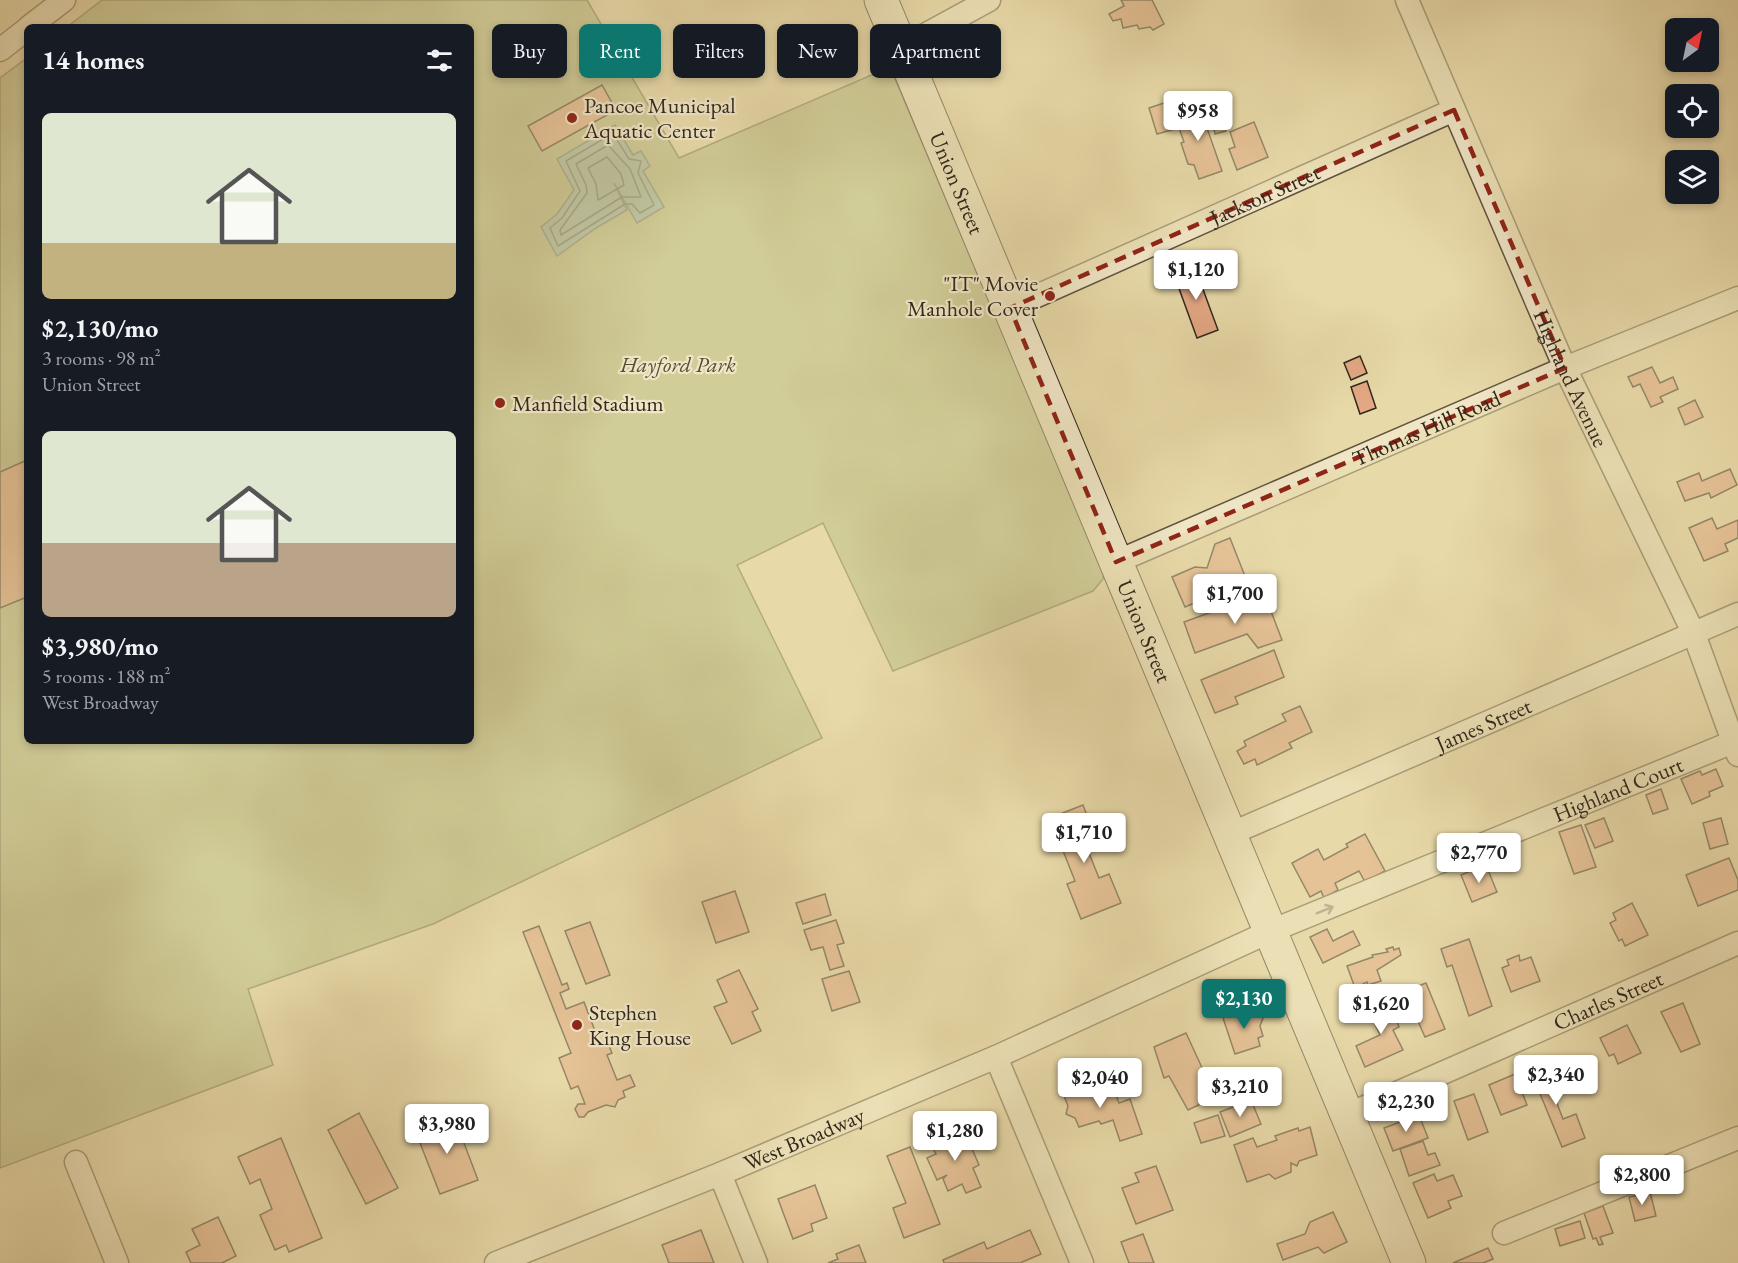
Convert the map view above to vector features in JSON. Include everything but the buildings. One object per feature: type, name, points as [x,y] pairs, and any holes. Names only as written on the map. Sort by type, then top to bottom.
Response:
[{"type":"main road","name":"Union Street","points":[[881,0],[891,24]]},
{"type":"main road","name":"Union Street","points":[[914,78],[1409,1263]]},
{"type":"street","points":[[33,24],[64,0]]},
{"type":"street","points":[[945,24],[989,0]]},
{"type":"street","name":"Highland Avenue","points":[[1407,0],[1565,368],[1694,634],[1736,748]]},
{"type":"street","points":[[0,50],[24,31]]},
{"type":"street","name":"Jackson Street","points":[[1010,308],[1454,110]]},
{"type":"street","name":"Thomas Hill Road","points":[[1116,562],[1565,368],[1738,298]]},
{"type":"street","name":"James Street","points":[[1230,834],[1738,614]]},
{"type":"street","name":"Highland Court","points":[[1270,932],[1736,748]]},
{"type":"street","name":"West Broadway","points":[[496,1263],[720,1174],[996,1057],[1270,932]]},
{"type":"street","name":"Charles Street","points":[[1347,1115],[1738,943]]},
{"type":"street","points":[[996,1057],[1082,1263]]},
{"type":"street","points":[[1504,1233],[1738,1138]]},
{"type":"street","points":[[76,1162],[117,1263]]},
{"type":"street","points":[[720,1174],[756,1263]]},
{"type":"highlighted area","points":[[1454,110],[1565,368],[1116,562],[1010,308]]},
{"type":"green space","name":"Hayford Park","points":[[102,0],[587,0],[601,24],[579,24],[579,78],[632,78],[679,158],[870,76],[870,78],[895,78],[1104,572],[1103,579],[1093,591],[893,671],[823,523],[737,565],[822,738],[433,924],[248,989],[273,1065],[0,1168],[0,78],[24,60],[24,744],[474,744],[474,24],[71,24]]},
{"type":"water","points":[[615,125],[633,155],[641,151],[650,166],[643,171],[664,207],[637,223],[614,183],[627,210],[596,228],[557,256],[541,227],[557,214],[574,190],[557,159]]},
{"type":"place","name":"Pancoe Municipal Aquatic Center","points":[[572,118]]},
{"type":"place","name":"\"IT\" Movie Manhole Cover","points":[[1050,296]]},
{"type":"place","name":"Manfield Stadium","points":[[500,403]]},
{"type":"place","name":"Stephen King House","points":[[577,1025]]}]
